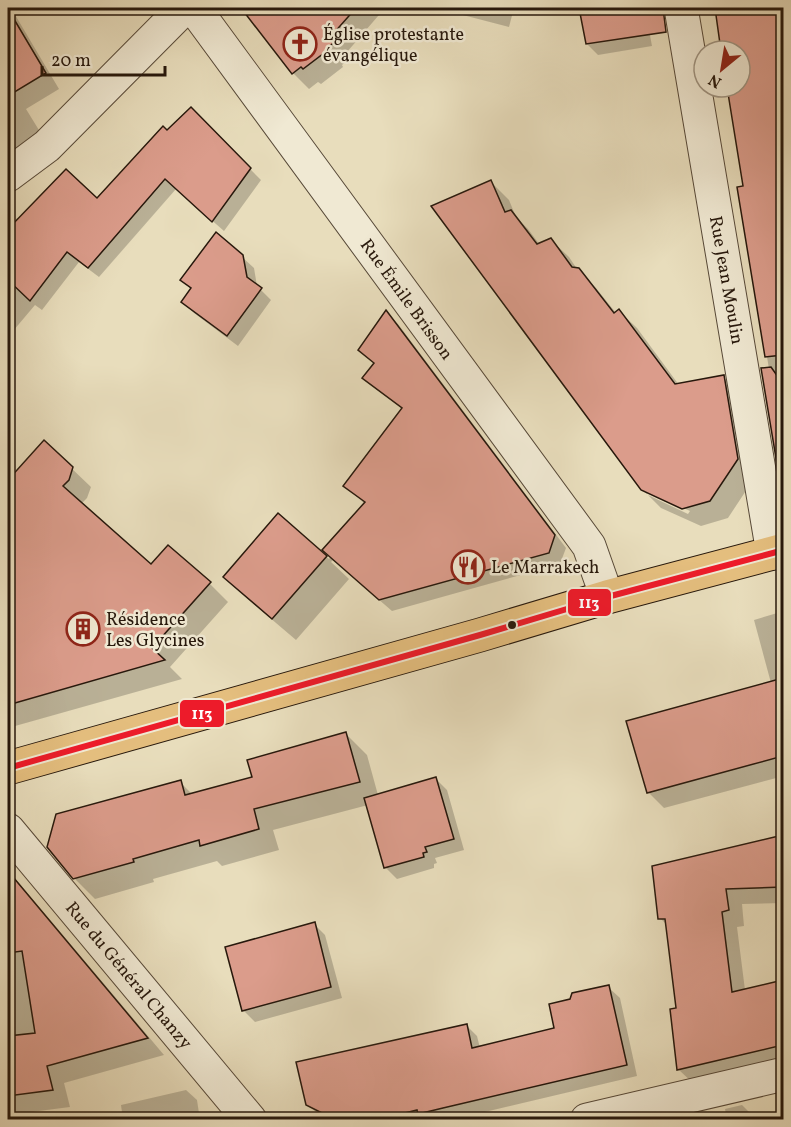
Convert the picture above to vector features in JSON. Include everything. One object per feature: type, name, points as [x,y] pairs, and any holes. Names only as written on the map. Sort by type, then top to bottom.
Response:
[{"type":"main road","points":[[8,768],[607,597],[778,551]]},
{"type":"street","points":[[8,175],[47,146],[184,8]]},
{"type":"street","name":"Rue Émile Brisson","points":[[194,8],[589,546],[607,597]]},
{"type":"street","name":"Rue Jean Moulin","points":[[681,8],[778,551]]},
{"type":"street","name":"Rue du Général Chanzy","points":[[8,830],[250,1119]]},
{"type":"street","points":[[587,1119],[783,1074]]},
{"type":"building","name":"Église protestante évangélique","points":[[241,8],[356,8],[332,35],[336,41],[327,48],[328,50],[303,69],[301,67],[292,74]]},
{"type":"building","points":[[579,8],[663,8],[666,32],[586,44]]},
{"type":"building","points":[[715,8],[783,8],[783,355],[765,357],[737,187],[743,186],[729,99],[752,99],[752,39],[719,39]]},
{"type":"building","points":[[8,9],[46,73],[8,96]]},
{"type":"building","points":[[191,107],[251,168],[212,222],[165,179],[88,268],[67,252],[30,301],[8,280],[8,229],[66,169],[97,198],[163,126],[167,130]]},
{"type":"building","points":[[491,180],[505,212],[511,210],[537,244],[551,238],[572,267],[579,268],[614,313],[619,309],[675,384],[724,375],[738,459],[710,501],[682,509],[641,490],[431,206]]},
{"type":"building","points":[[216,232],[243,255],[247,277],[262,288],[227,336],[181,302],[191,288],[180,280]]},
{"type":"building","points":[[386,310],[555,535],[549,553],[379,600],[322,550],[365,502],[343,486],[402,408],[362,378],[374,363],[358,350]]},
{"type":"building","points":[[771,367],[783,384],[783,479],[779,476],[761,368]]},
{"type":"building","points":[[44,440],[73,467],[69,480],[63,486],[151,564],[168,545],[211,582],[152,648],[165,660],[8,705],[8,480]]},
{"type":"building","points":[[278,513],[327,556],[272,619],[223,577]]},
{"type":"building","points":[[783,678],[783,756],[647,793],[626,721]]},
{"type":"building","points":[[346,732],[360,782],[254,809],[259,829],[200,846],[199,840],[73,879],[47,847],[56,814],[181,780],[185,795],[252,777],[247,760]]},
{"type":"building","points":[[436,777],[454,839],[425,847],[427,852],[423,853],[424,857],[384,868],[364,798]]},
{"type":"building","points":[[783,835],[783,887],[726,889],[729,910],[722,912],[732,992],[783,980],[783,1045],[677,1070],[670,1009],[676,1008],[665,919],[658,919],[652,866]]},
{"type":"building","points":[[8,871],[148,1038],[47,1066],[53,1090],[8,1096],[8,1036],[35,1033],[22,951],[8,953]]},
{"type":"building","points":[[315,922],[331,987],[242,1011],[225,947]]},
{"type":"building","points":[[609,985],[627,1065],[418,1114],[417,1110],[381,1119],[334,1119],[306,1105],[296,1062],[467,1024],[472,1048],[554,1028],[549,1004],[570,999],[572,993]]},
{"type":"transit line","name":"113","points":[[8,768],[607,597],[784,550]]},
{"type":"place","name":"Église protestante évangélique","points":[[300,44]]},
{"type":"place","name":"Le Marrakech","points":[[468,567]]},
{"type":"place","name":"Résidence Les Glycines","points":[[83,629]]}]
